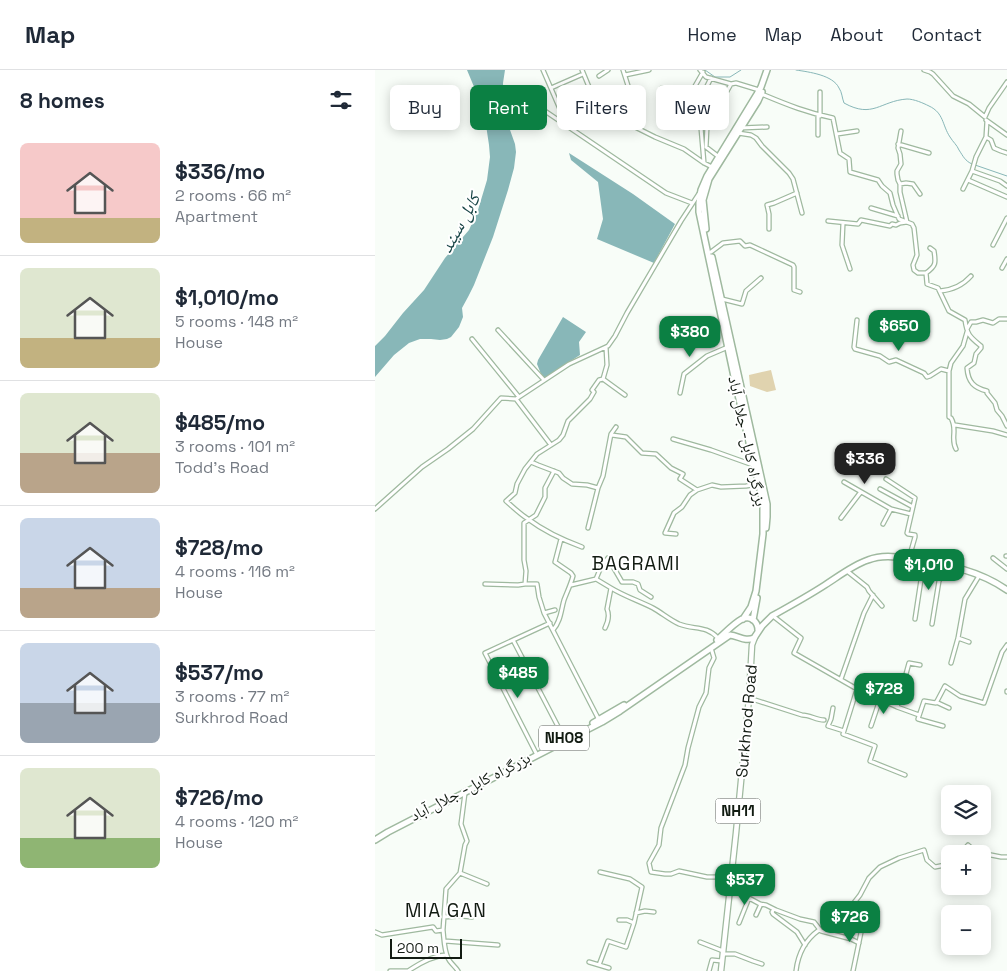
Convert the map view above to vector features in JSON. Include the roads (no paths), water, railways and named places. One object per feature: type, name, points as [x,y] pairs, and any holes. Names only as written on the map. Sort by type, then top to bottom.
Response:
[{"type":"highway","name":"بزرگراه کابل- جلال آباد","points":[[757,633],[757,624],[754,620],[763,534],[760,483],[705,231],[703,200],[709,179],[759,93],[768,70]]},
{"type":"highway","name":"بزرگراه کابل- جلال آباد","points":[[722,309],[711,252],[699,212],[699,203],[701,190],[707,176],[737,130]]},
{"type":"highway","name":"بزرگراه کابل- جلال آباد","points":[[738,385],[754,466],[760,483]]},
{"type":"highway","points":[[740,637],[745,640],[751,639],[772,616],[859,564],[874,558],[894,556],[949,565],[1006,588]]},
{"type":"highway","name":"بزرگراه کابل- جلال آباد","points":[[740,637],[736,630],[738,623],[749,611],[754,600],[760,571]]},
{"type":"highway","points":[[741,620],[749,618],[766,621]]},
{"type":"highway","name":"بزرگراه کابل- جلال آباد","points":[[375,838],[386,829],[599,720],[631,701],[719,639],[741,620]]},
{"type":"highway","name":"بزرگراه کابل- جلال آباد","points":[[375,838],[602,722],[620,712],[729,635],[740,637]]},
{"type":"main road","name":"Surkhrod Road","points":[[721,971],[749,698],[753,640],[757,633]]},
{"type":"main road","name":"Surkhrod Road","points":[[745,640],[752,650]]},
{"type":"street","points":[[543,70],[557,103]]},
{"type":"street","points":[[599,76],[608,70]]},
{"type":"street","points":[[623,70],[628,85]]},
{"type":"street","points":[[625,75],[649,70]]},
{"type":"street","points":[[924,70],[930,71],[953,96],[969,104],[1007,135]]},
{"type":"street","points":[[695,85],[701,71],[706,77],[731,84],[736,83],[787,105],[833,118],[840,153],[849,159],[850,172],[879,180],[882,186],[890,193],[900,220],[912,224],[917,256],[913,268],[917,273],[925,273],[935,263],[934,250],[930,248]]},
{"type":"street","points":[[551,88],[582,72],[588,85]]},
{"type":"street","points":[[708,85],[711,78]]},
{"type":"street","points":[[963,189],[972,171],[975,157],[986,137],[986,119],[989,108],[1007,82]]},
{"type":"street","points":[[729,88],[731,84]]},
{"type":"street","points":[[818,135],[820,92]]},
{"type":"street","points":[[547,113],[665,193],[699,203]]},
{"type":"street","points":[[737,130],[767,127]]},
{"type":"street","points":[[641,130],[683,149],[712,167]]},
{"type":"street","points":[[701,130],[704,163]]},
{"type":"street","points":[[707,130],[706,147],[719,157]]},
{"type":"street","points":[[737,130],[756,138],[789,173],[793,179],[802,213]]},
{"type":"street","points":[[837,134],[857,131]]},
{"type":"street","points":[[901,131],[898,144],[901,164],[897,174],[907,222]]},
{"type":"street","points":[[986,137],[991,140],[994,148],[1007,153]]},
{"type":"street","points":[[898,144],[929,153]]},
{"type":"street","points":[[972,171],[1000,181],[1007,186]]},
{"type":"street","points":[[968,180],[1007,197]]},
{"type":"street","points":[[900,184],[913,184],[920,194]]},
{"type":"street","points":[[375,509],[422,466],[448,449],[473,428],[501,398],[517,398],[574,361],[606,347],[615,336],[692,202],[701,190]]},
{"type":"street","points":[[769,230],[767,205],[797,193]]},
{"type":"street","points":[[871,208],[898,216]]},
{"type":"street","points":[[993,244],[1007,218]]},
{"type":"street","points":[[828,222],[857,224],[861,220],[889,226],[907,222]]},
{"type":"street","points":[[843,223],[842,245],[850,268]]},
{"type":"street","points":[[711,252],[723,243],[740,241],[745,246],[749,245],[793,265],[794,290],[800,292]]},
{"type":"street","points":[[1002,268],[1007,259]]},
{"type":"street","points":[[925,273],[927,284],[937,286],[949,311],[965,320],[970,337],[981,347],[976,354],[974,363],[967,369],[971,382],[979,389],[987,391],[1007,426]]},
{"type":"street","points":[[940,291],[950,290],[965,282],[971,276]]},
{"type":"street","points":[[721,299],[742,304],[746,292],[761,278]]},
{"type":"street","points":[[956,448],[953,444],[955,425],[949,417],[949,371],[951,363],[963,346],[971,322],[983,320],[993,323],[999,319],[1007,319]]},
{"type":"street","points":[[857,320],[854,348],[880,356],[889,362],[896,360],[927,377],[941,368],[949,371]]},
{"type":"street","points":[[498,330],[544,380]]},
{"type":"street","points":[[472,339],[551,445]]},
{"type":"street","points":[[582,548],[561,539],[529,520],[506,501],[515,493],[517,484],[525,469],[537,454],[559,440],[568,421],[590,399],[594,392],[592,390],[599,380],[603,379],[607,365],[606,347]]},
{"type":"street","points":[[680,393],[684,374],[707,356],[730,349]]},
{"type":"street","points":[[603,379],[625,395]]},
{"type":"street","points":[[955,425],[1007,435]]},
{"type":"street","points":[[588,528],[603,476],[611,434],[616,427]]},
{"type":"street","points":[[612,435],[626,437],[642,453],[656,454],[671,468],[683,474],[680,480],[697,490]]},
{"type":"street","points":[[673,439],[711,450],[754,466]]},
{"type":"street","points":[[531,462],[559,473],[572,484],[587,484],[598,488]]},
{"type":"street","points":[[525,584],[524,523],[536,514],[545,497],[545,488],[554,471]]},
{"type":"street","points":[[886,479],[914,497],[907,533],[915,535],[915,537],[909,558]]},
{"type":"street","points":[[844,482],[891,510],[911,514]]},
{"type":"street","points":[[676,534],[665,532],[674,513],[697,490],[712,485],[746,486],[760,483]]},
{"type":"street","points":[[881,489],[913,507]]},
{"type":"street","points":[[841,518],[861,493]]},
{"type":"street","points":[[883,524],[891,510]]},
{"type":"street","points":[[553,630],[560,619],[573,574],[555,562],[561,539]]},
{"type":"street","points":[[596,578],[608,558],[622,582],[638,584],[640,590],[651,596]]},
{"type":"street","points":[[993,558],[1007,569]]},
{"type":"street","points":[[915,619],[924,560]]},
{"type":"street","points":[[932,624],[939,582],[949,565]]},
{"type":"street","points":[[847,571],[867,587],[882,606]]},
{"type":"street","points":[[951,663],[965,599],[979,576]]},
{"type":"street","points":[[571,585],[596,578],[618,592],[651,607],[678,623],[713,633],[719,639]]},
{"type":"street","points":[[485,584],[537,584],[544,613],[599,720]]},
{"type":"street","points":[[605,628],[609,621],[607,609],[611,588]]},
{"type":"street","points":[[841,680],[864,613],[873,595]]},
{"type":"street","points":[[544,613],[555,610]]},
{"type":"street","points":[[772,616],[801,638],[794,653],[857,689],[919,715]]},
{"type":"street","points":[[535,753],[485,652],[550,623]]},
{"type":"street","points":[[958,638],[969,642]]},
{"type":"street","points":[[513,640],[564,738]]},
{"type":"street","points":[[936,702],[945,686],[960,696],[984,703],[1002,652],[1007,645]]},
{"type":"street","points":[[711,647],[713,658],[709,668],[706,693],[699,707],[685,765],[661,828],[659,845],[649,863],[651,872],[671,874],[679,871],[731,881]]},
{"type":"street","points":[[1002,652],[1007,656]]},
{"type":"street","points":[[897,707],[909,663],[920,665]]},
{"type":"street","points":[[857,689],[843,734],[875,746],[871,761],[905,774]]},
{"type":"street","points":[[749,698],[824,720]]},
{"type":"street","points":[[871,726],[880,699]]},
{"type":"street","points":[[943,726],[918,719],[924,700],[936,702],[949,708]]},
{"type":"street","points":[[833,708],[828,726],[844,731]]},
{"type":"street","points":[[457,971],[446,955],[443,930],[447,888],[459,873],[467,841],[461,824],[465,792]]},
{"type":"street","points":[[830,917],[839,915],[846,910],[860,895],[869,878],[880,867],[899,858],[924,850],[927,860],[935,867],[941,866]]},
{"type":"street","points":[[991,855],[1007,857]]},
{"type":"street","points":[[599,965],[608,941],[626,947],[637,913],[642,886],[628,878],[600,872]]},
{"type":"street","points":[[459,873],[487,884]]},
{"type":"street","points":[[730,888],[737,890],[745,897],[759,904],[767,904],[774,909],[814,922],[819,930],[859,943]]},
{"type":"street","points":[[739,923],[749,898]]},
{"type":"street","points":[[756,914],[761,904]]},
{"type":"street","points":[[774,909],[773,914],[797,932],[805,945]]},
{"type":"street","points":[[637,913],[645,911],[654,912]]},
{"type":"street","points":[[444,917],[472,917]]},
{"type":"street","points":[[853,971],[864,918]]},
{"type":"street","points":[[619,920],[627,920],[634,923]]},
{"type":"street","points":[[375,932],[382,935],[433,928],[436,931],[443,930]]},
{"type":"street","points":[[796,971],[800,953],[814,933],[819,930]]},
{"type":"street","points":[[445,941],[498,945]]},
{"type":"street","points":[[699,942],[723,952],[735,954],[762,964]]},
{"type":"street","points":[[390,971],[408,971],[436,955],[446,955]]},
{"type":"street","points":[[709,971],[712,960],[722,961]]},
{"type":"street","points":[[589,962],[609,968]]},
{"type":"water","points":[[467,70],[505,70],[503,85],[473,85]]},
{"type":"water","points":[[487,130],[510,130],[516,152],[514,168],[493,237],[474,285],[462,308],[463,317],[459,327],[447,339],[420,339],[409,343],[394,355],[375,377],[375,346],[424,290],[445,258],[469,230],[478,210],[487,180],[490,157]]},
{"type":"water","points":[[569,153],[633,194],[675,224],[654,263],[597,239],[603,219],[598,182],[571,160]]},
{"type":"water","points":[[563,317],[586,332],[579,342],[580,355],[543,379],[537,364],[538,360]]},
{"type":"waterway","points":[[705,70],[715,77],[730,77],[741,70]]},
{"type":"waterway","points":[[796,70],[820,75],[832,80],[840,90],[844,103],[854,108],[876,108],[898,100],[907,99],[929,106],[940,116],[947,133],[964,158],[972,164]]},
{"type":"waterway","points":[[975,165],[1007,176]]},
{"type":"district","name":"BAGRAMI","points":[[636,563]]},
{"type":"district","name":"MIA GAN","points":[[446,910]]},
{"type":"water label","name":"کابل سيند","points":[[460,223]]}]
